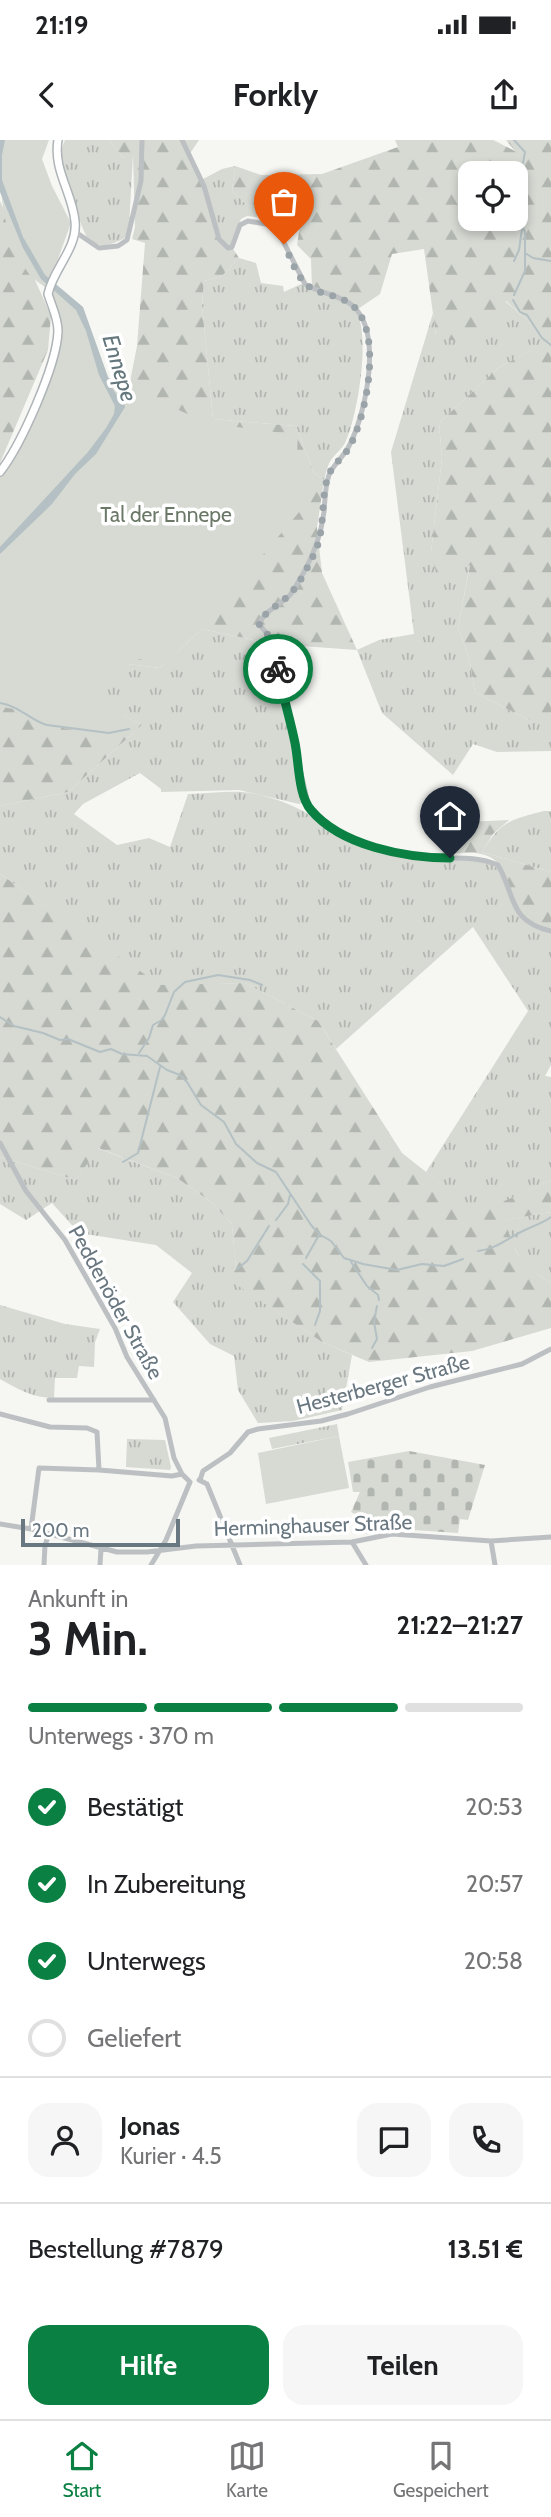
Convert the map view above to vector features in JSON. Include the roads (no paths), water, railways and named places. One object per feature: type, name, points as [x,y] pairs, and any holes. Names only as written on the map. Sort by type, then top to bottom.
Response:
[{"type":"street","points":[[0,472],[8,462],[35,403],[56,346],[57,320],[49,289],[75,232],[72,209],[57,164],[58,140]]},
{"type":"street","points":[[75,232],[99,248],[118,246],[127,240],[141,181],[142,140]]},
{"type":"street","points":[[182,140],[204,186],[223,245],[232,247],[240,225],[248,221],[271,225],[279,233],[305,284],[348,302],[361,314],[367,336],[370,356],[362,411],[348,448],[333,466],[328,478],[321,533],[315,552],[291,593],[268,611],[259,624],[276,645],[280,681],[296,744],[299,775],[309,808],[324,822],[349,837],[381,849],[425,858],[485,859],[498,865],[519,915],[532,925],[551,931]]},
{"type":"street","name":"Peddenöder Straße","points":[[0,1143],[26,1191],[65,1240],[115,1328],[127,1357],[165,1418],[174,1458],[181,1474]]},
{"type":"street","name":"Hesterberger Straße","points":[[200,1480],[203,1471],[230,1453],[240,1438],[248,1432],[321,1421],[348,1414],[430,1387],[522,1364],[551,1349]]},
{"type":"street","points":[[49,1400],[154,1400]]},
{"type":"street","points":[[0,1414],[50,1427],[88,1428],[97,1432],[99,1470]]},
{"type":"street","points":[[31,1529],[39,1468],[160,1476],[181,1474],[190,1482]]},
{"type":"street","points":[[190,1482],[200,1480],[208,1484],[240,1565]]},
{"type":"street","points":[[151,1565],[161,1550],[190,1482]]},
{"type":"street","name":"Herminghauser Straße","points":[[0,1524],[31,1529],[117,1552],[196,1546],[352,1542],[392,1534],[491,1541],[551,1537]]},
{"type":"street","points":[[44,1565],[45,1545],[49,1534]]},
{"type":"street","points":[[491,1541],[495,1565]]},
{"type":"street","points":[[352,1542],[366,1565]]},
{"type":"street","points":[[100,1565],[101,1549]]},
{"type":"waterway","points":[[514,140],[525,152],[523,161]]},
{"type":"waterway","points":[[514,261],[519,250],[522,231]]},
{"type":"waterway","points":[[525,231],[525,253],[533,258],[551,261]]},
{"type":"waterway","points":[[514,295],[525,271],[525,253]]},
{"type":"waterway","points":[[513,300],[520,312],[527,315],[542,338],[551,345]]},
{"type":"waterway","points":[[0,703],[14,707],[47,725],[109,733],[129,729]]},
{"type":"waterway","points":[[139,1053],[149,1038],[153,1025],[165,1015],[174,992],[185,982],[218,975],[250,980],[262,985]]},
{"type":"waterway","points":[[0,1017],[14,1026],[60,1040],[68,1039],[100,1052],[111,1049],[122,1054],[147,1056],[167,1070],[180,1075],[201,1105],[224,1122],[236,1144],[257,1163],[276,1172],[311,1225],[331,1241],[344,1258],[397,1270],[422,1264],[444,1266],[463,1259]]},
{"type":"waterway","points":[[123,1162],[138,1153],[160,1067]]},
{"type":"waterway","points":[[276,1220],[288,1204],[290,1195]]},
{"type":"waterway","points":[[478,1251],[497,1245],[551,1217]]},
{"type":"waterway","points":[[237,1269],[247,1261],[269,1226]]},
{"type":"waterway","points":[[306,1258],[319,1235]]},
{"type":"waterway","points":[[351,1262],[367,1286],[378,1295],[379,1300]]},
{"type":"waterway","points":[[303,1264],[320,1281],[320,1311],[315,1325]]},
{"type":"waterway","points":[[372,1348],[377,1339],[374,1322],[377,1306]]},
{"type":"water label","name":"Ennepe","points":[[120,368]]},
{"type":"park label","name":"Tal der Ennepe","points":[[166,514]]}]
